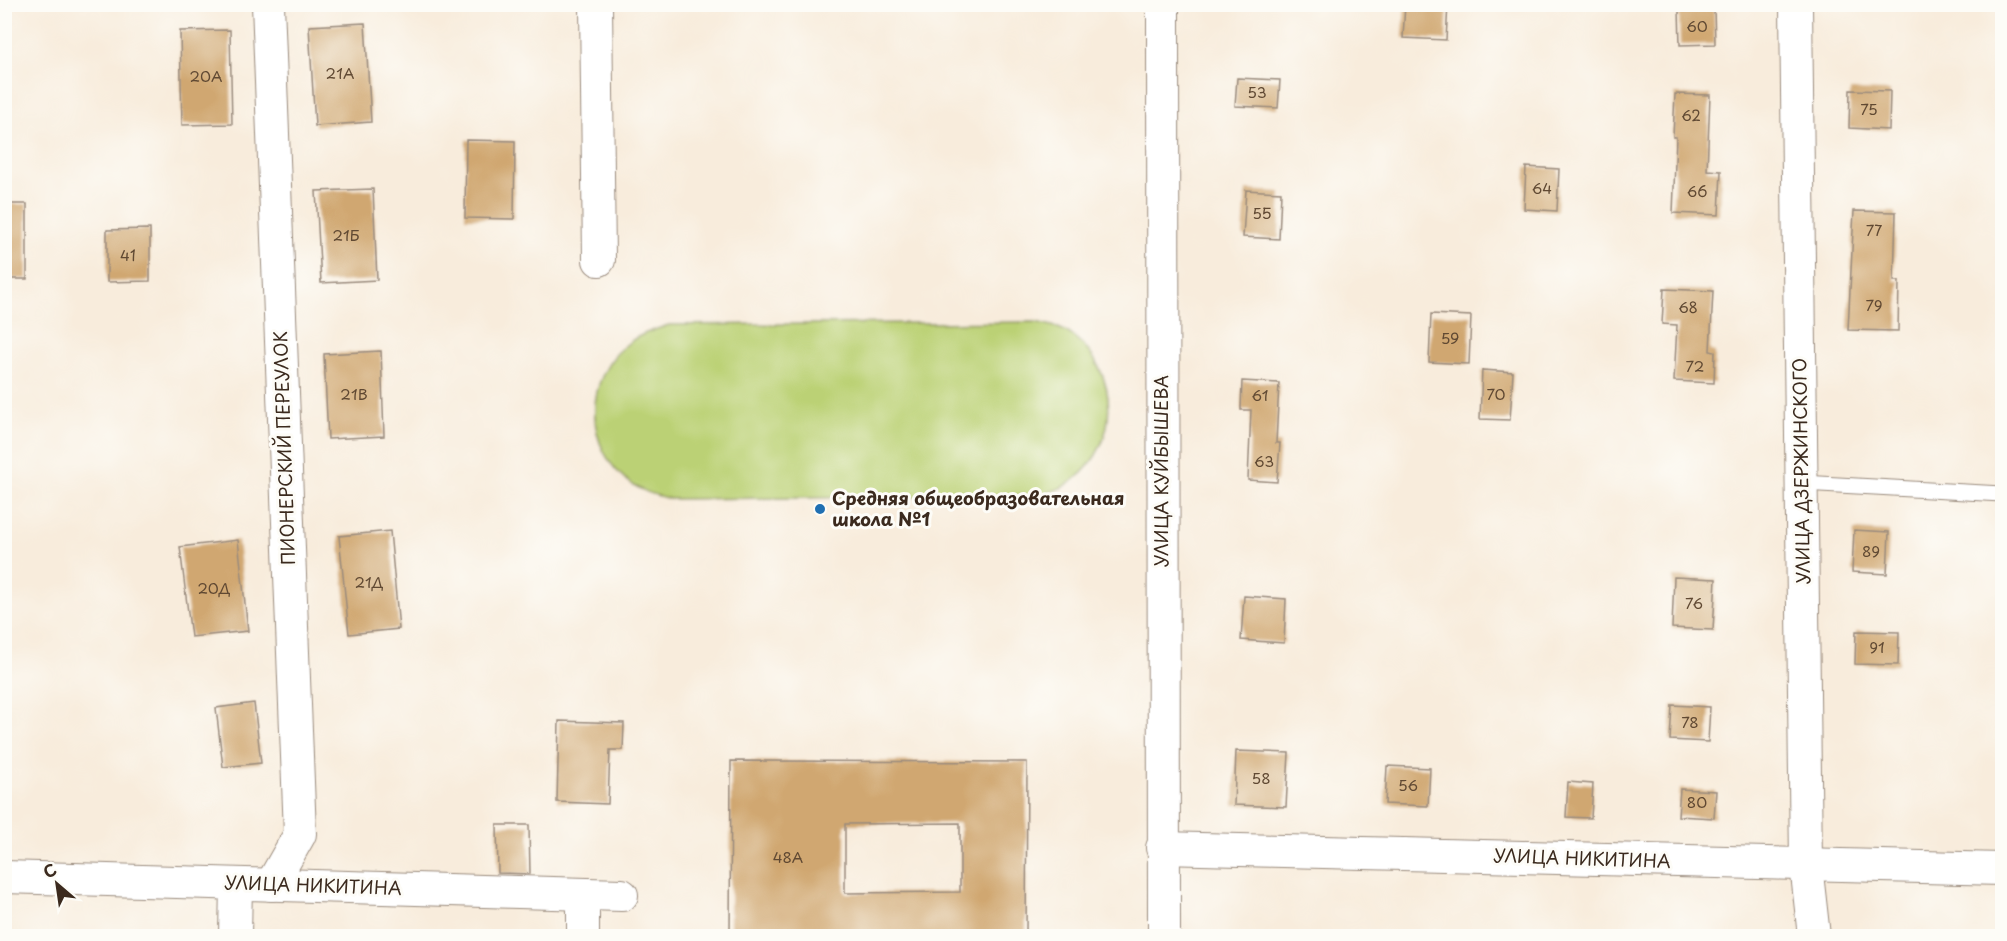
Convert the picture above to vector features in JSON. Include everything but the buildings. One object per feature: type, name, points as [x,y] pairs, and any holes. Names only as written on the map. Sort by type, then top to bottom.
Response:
[{"type":"street","name":"ПИОНЕРСКИЙ ПЕРЕУЛОК","points":[[268,4],[300,834],[271,885]]},
{"type":"street","points":[[596,4],[599,260]]},
{"type":"street","name":"УЛИЦА КУЙБЫШЕВА","points":[[1163,4],[1162,848],[1164,936]]},
{"type":"street","name":"УЛИЦА ДЗЕРЖИНСКОГО","points":[[1796,4],[1806,865],[1814,936]]},
{"type":"street","name":"УЛИЦА НИКИТИНА","points":[[1162,848],[2002,869]]},
{"type":"street","name":"УЛИЦА НИКИТИНА","points":[[4,877],[622,894]]},
{"type":"street","points":[[236,884],[236,936]]},
{"type":"street","points":[[583,894],[583,936]]},
{"type":"lane","points":[[1802,483],[2002,494]]},
{"type":"green space","points":[[1036,322],[1065,331],[1089,352],[1100,369],[1109,408],[1107,428],[1090,464],[1066,485],[1037,496],[670,499],[641,489],[616,470],[604,453],[597,433],[595,413],[597,392],[604,373],[615,356],[635,338],[669,325]]},
{"type":"place","name":"Средняя общеобразовательная школа №1","points":[[820,509]]}]
